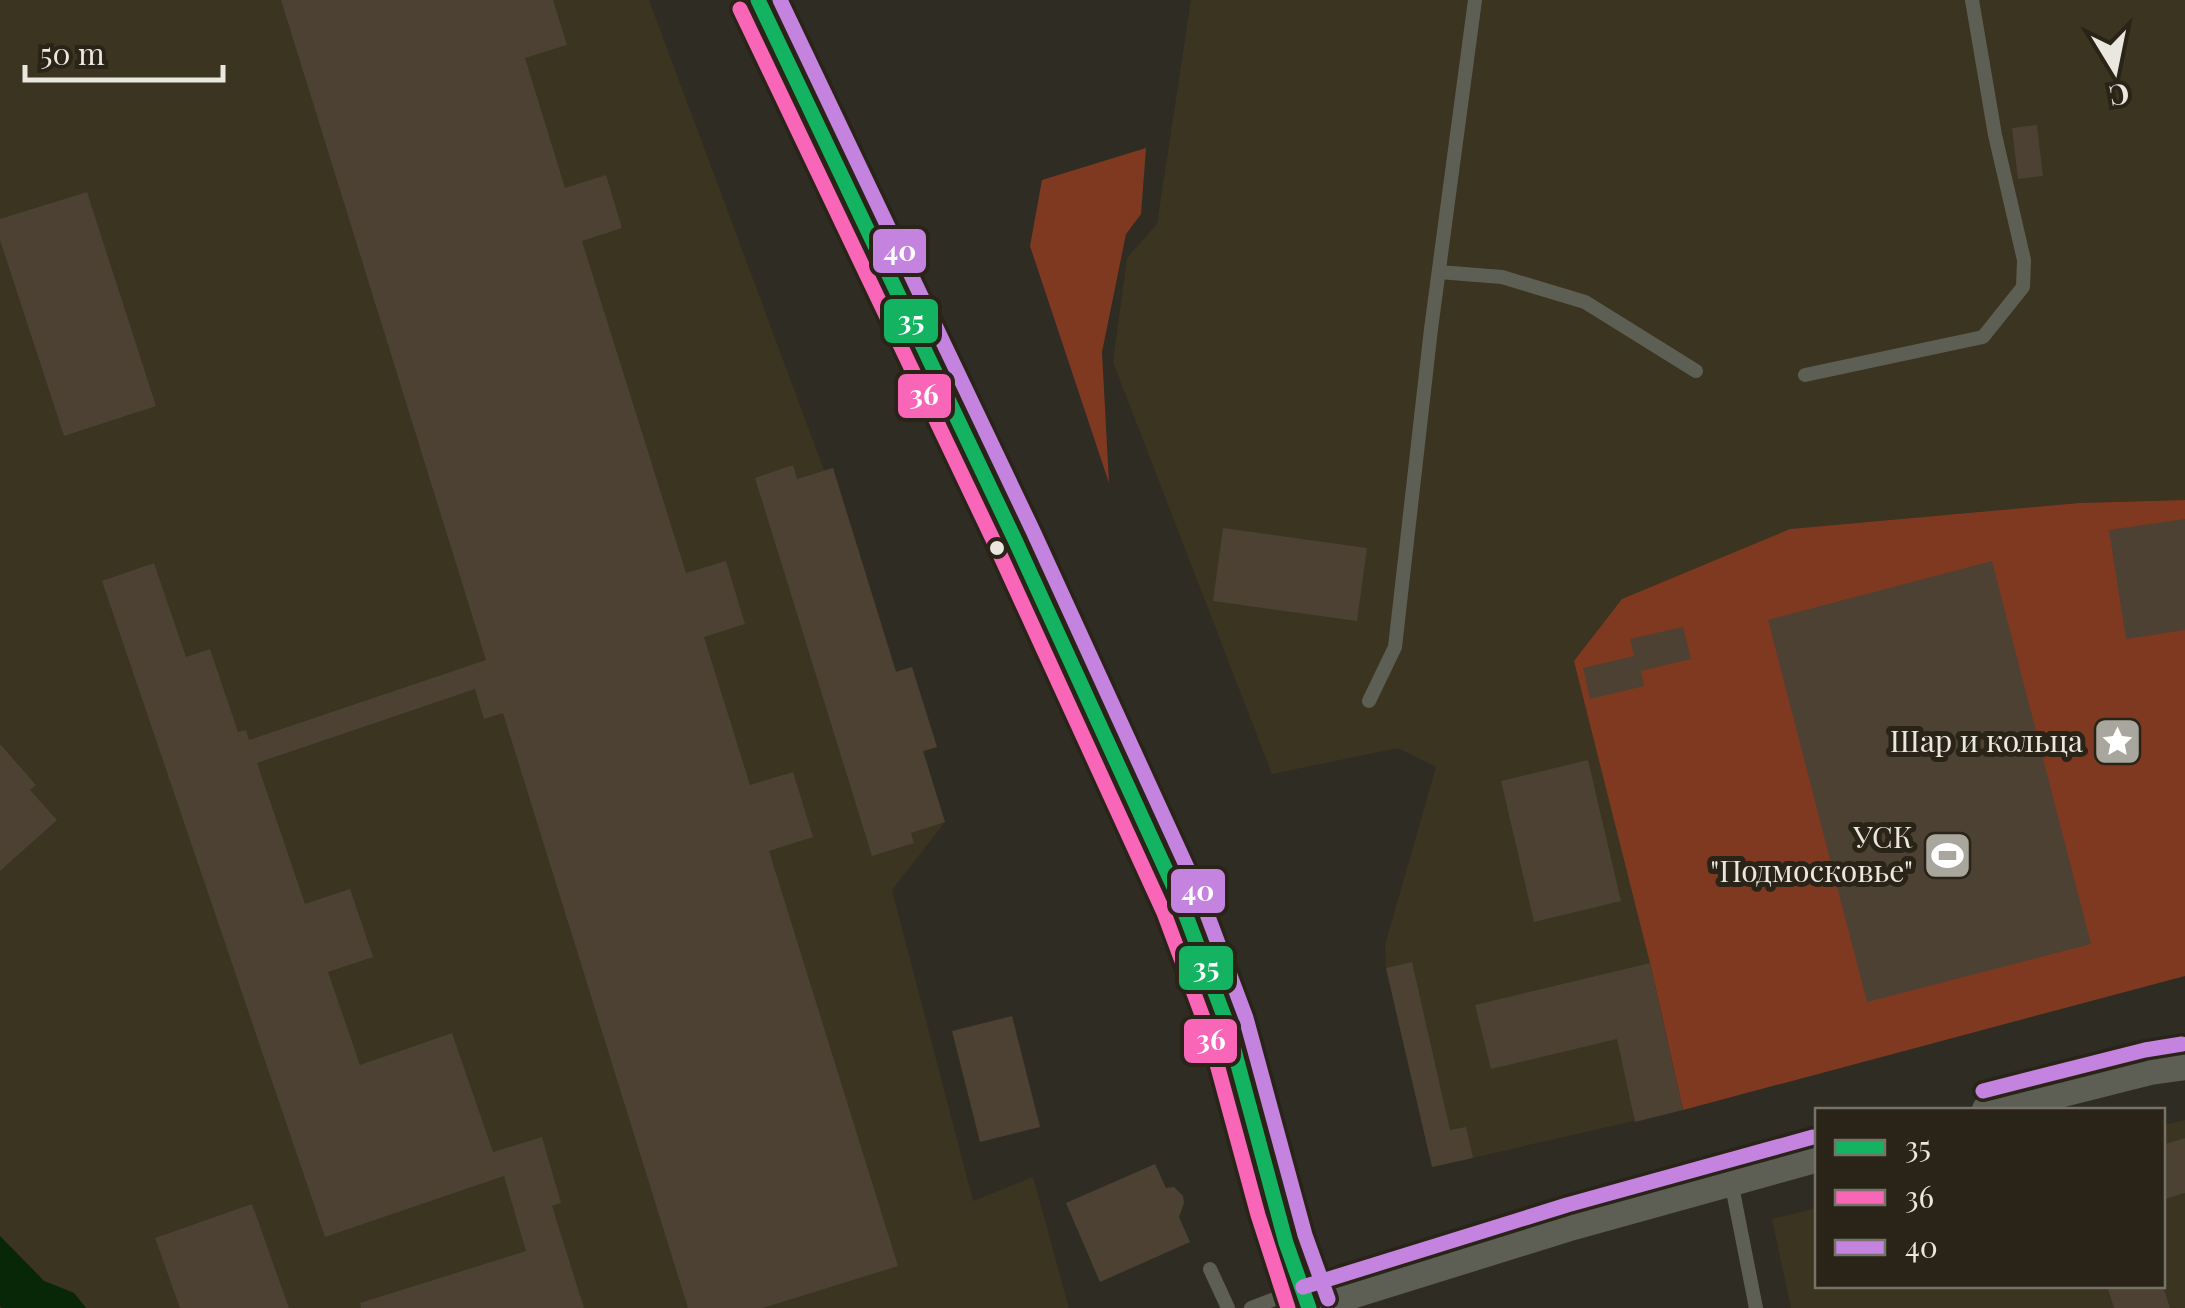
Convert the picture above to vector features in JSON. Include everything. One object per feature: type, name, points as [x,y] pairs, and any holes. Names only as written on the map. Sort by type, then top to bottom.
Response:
[{"type":"street","points":[[758,0],[1016,540],[1182,905],[1233,1044],[1266,1174],[1307,1301],[1815,1157]]},
{"type":"street","points":[[1996,1108],[2150,1069],[2185,1064]]},
{"type":"lane","points":[[1369,700],[1396,647],[1475,0]]},
{"type":"lane","points":[[1805,375],[1983,336],[2023,288],[2024,260],[1995,134],[1972,0]]},
{"type":"lane","points":[[1439,272],[1502,278],[1585,302],[1696,371]]},
{"type":"lane","points":[[1731,1180],[1756,1308]]},
{"type":"lane","points":[[1210,1269],[1228,1308]]},
{"type":"lane","points":[[1252,1308],[1307,1301]]},
{"type":"shaded area","points":[[0,0],[649,0],[824,470],[833,468],[896,671],[912,667],[937,747],[923,752],[945,822],[892,890],[973,1201],[1033,1177],[1069,1308],[86,1308],[74,1293],[44,1281],[0,1236]]},
{"type":"shaded area","points":[[1191,0],[2185,0],[2185,500],[2079,503],[1790,529],[1650,963],[1683,1110],[1432,1167],[1386,968],[1385,945],[1436,767],[1398,748],[1272,774],[1113,362],[1127,258],[1157,224]]},
{"type":"shaded area","points":[[1146,148],[1141,214],[1126,234],[1102,352],[1109,483],[1030,246],[1042,180]]},
{"type":"shaded area","points":[[2185,500],[2185,976],[1683,1110],[1574,661],[1622,599],[1790,529],[2079,503]]},
{"type":"shaded area","points":[[2185,1120],[2185,1308],[1791,1308],[1772,1219],[1815,1208],[1815,1288],[2165,1288],[2165,1125]]},
{"type":"shaded area","points":[[0,1236],[44,1281],[74,1293],[86,1308],[2,1308]]},
{"type":"building","points":[[281,0],[553,0],[567,45],[525,58],[565,188],[606,175],[622,228],[582,241],[686,573],[726,561],[745,624],[704,637],[750,785],[793,772],[813,837],[769,851],[898,1266],[763,1308],[688,1308],[503,713],[484,719],[475,689],[257,763],[305,904],[350,889],[373,957],[328,972],[360,1065],[452,1033],[493,1152],[542,1137],[561,1203],[552,1206],[584,1308],[361,1308],[360,1303],[526,1251],[504,1176],[325,1237],[102,581],[154,563],[186,657],[210,649],[238,732],[246,730],[249,740],[486,660]]},
{"type":"building","points":[[2037,125],[2043,176],[2018,179],[2012,128]]},
{"type":"building","points":[[87,192],[156,406],[64,436],[0,240],[0,219]]},
{"type":"building","points":[[793,465],[797,479],[833,468],[896,672],[912,667],[937,747],[923,751],[945,822],[911,833],[914,843],[872,856],[755,478]]},
{"type":"building","points":[[2185,519],[2185,630],[2126,639],[2109,530]]},
{"type":"building","points":[[1223,528],[1367,548],[1357,621],[1213,601]]},
{"type":"building","name":"УСК \"Подмосковье\"","points":[[1992,561],[2091,944],[1867,1002],[1768,620]]},
{"type":"building","points":[[1683,627],[1691,659],[1641,671],[1644,686],[1590,699],[1583,668],[1634,656],[1630,639]]},
{"type":"building","points":[[0,744],[36,785],[30,790],[57,820],[0,871]]},
{"type":"building","points":[[1588,760],[1621,901],[1534,922],[1501,781]]},
{"type":"building","points":[[1412,962],[1450,1130],[1466,1127],[1473,1158],[1432,1167],[1386,968]]},
{"type":"building","points":[[1650,963],[1683,1110],[1635,1122],[1617,1039],[1491,1069],[1475,1005]]},
{"type":"building","points":[[1012,1016],[1040,1127],[980,1142],[952,1031]]},
{"type":"building","points":[[2185,1138],[2185,1193],[2165,1199],[2165,1144]]},
{"type":"building","points":[[1155,1164],[1166,1188],[1174,1187],[1183,1196],[1179,1217],[1190,1242],[1100,1282],[1066,1203]]},
{"type":"building","points":[[252,1204],[289,1308],[180,1308],[155,1238]]},
{"type":"building","points":[[2108,1288],[2164,1288],[2170,1308],[2114,1308]]},
{"type":"transit line","name":"35","points":[[758,0],[1015,540],[1182,905],[1227,1024],[1286,1243],[1309,1308]]},
{"type":"transit line","name":"40","points":[[780,0],[1033,531],[1201,898],[1246,1018],[1305,1235],[1328,1299]]},
{"type":"transit line","name":"36","points":[[740,9],[997,548],[1164,913],[1208,1031],[1258,1215],[1288,1308]]},
{"type":"transit line","name":"40","points":[[1983,1091],[2182,1044]]},
{"type":"transit line","name":"40","points":[[1303,1287],[1567,1205],[1813,1137]]},
{"type":"place","name":"Шар и кольца","points":[[2118,742]]},
{"type":"place","name":"УСК \"Подмосковье\"","points":[[1948,855]]}]
